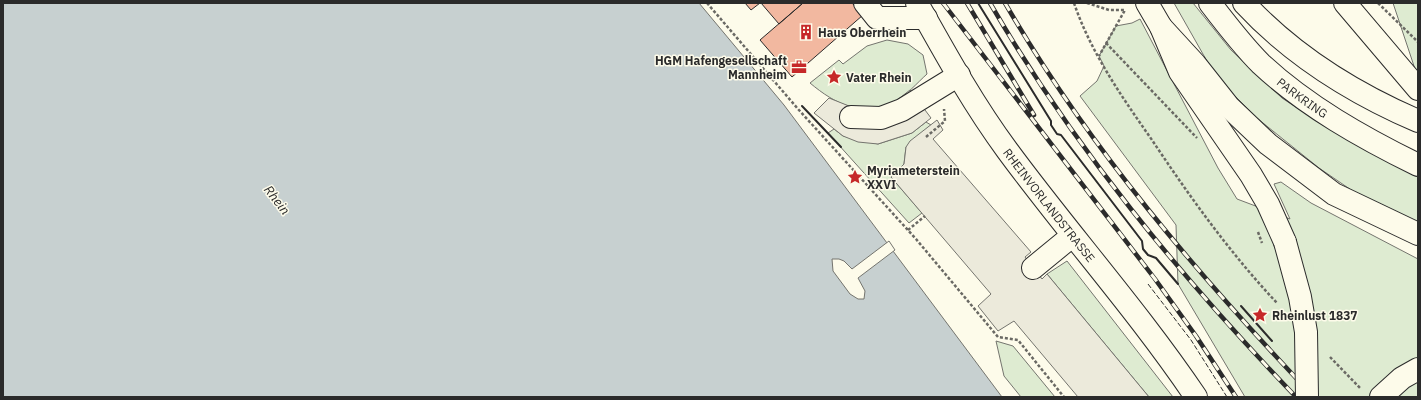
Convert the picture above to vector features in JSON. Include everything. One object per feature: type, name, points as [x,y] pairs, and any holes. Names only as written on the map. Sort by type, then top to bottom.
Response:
[{"type":"main road","points":[[865,3],[878,18],[922,10]]},
{"type":"main road","name":"PARKRING","points":[[1210,3],[1234,34],[1262,64],[1301,96],[1346,126],[1418,165]]},
{"type":"main road","points":[[1244,3],[1265,26],[1301,55],[1338,80],[1397,112],[1418,121]]},
{"type":"main road","points":[[1345,3],[1418,89]]},
{"type":"main road","name":"RHEINVORLANDSTRASSE","points":[[922,10],[959,75],[1006,149],[1072,236],[1149,333],[1196,397]]},
{"type":"main road","points":[[1153,14],[1229,107],[1274,149],[1334,194],[1418,234]]},
{"type":"main road","points":[[1153,14],[1180,72],[1251,176],[1268,204],[1285,242],[1300,297],[1306,332],[1307,397]]},
{"type":"main road","points":[[851,117],[881,118],[902,110],[959,75]]},
{"type":"main road","points":[[1033,268],[1072,236]]},
{"type":"main road","points":[[1372,394],[1410,373]]},
{"type":"path","points":[[707,3],[803,114],[908,230],[998,338],[1018,340],[1064,397]]},
{"type":"path","points":[[1074,3],[1080,19],[1116,88],[1180,181],[1239,262],[1282,308]]},
{"type":"path","points":[[1087,3],[1109,10],[1125,10],[1099,56]]},
{"type":"path","points":[[1378,3],[1418,42]]},
{"type":"path","points":[[1106,43],[1201,143]]},
{"type":"path","points":[[926,137],[940,126]]},
{"type":"path","points":[[908,230],[925,216]]},
{"type":"path","points":[[1325,353],[1372,394]]},
{"type":"green space","points":[[1174,3],[1193,3],[1231,50],[1282,98],[1323,125],[1418,177],[1418,224],[1360,196],[1319,168],[1258,119],[1216,77]]},
{"type":"green space","points":[[1393,3],[1418,3],[1418,78]]},
{"type":"green space","points":[[1140,19],[1218,168],[1237,199],[1290,219],[1274,184],[1281,182],[1311,203],[1418,259],[1418,397],[1245,397],[1178,284],[1176,225],[1080,96],[1097,81],[1104,66],[1099,56],[1116,26],[1132,23]]},
{"type":"green space","points":[[887,40],[908,44],[923,55],[927,74],[907,93],[894,102],[882,107],[860,109],[829,97],[810,83],[839,60],[843,64],[867,46]]},
{"type":"green space","points":[[926,122],[931,125],[906,147],[904,164],[891,177],[922,213],[909,223],[828,133],[834,129],[843,136],[878,144],[912,133]]},
{"type":"green space","points":[[1067,261],[1173,397],[1149,397],[1047,274]]},
{"type":"green space","points":[[996,341],[1013,346],[1055,397],[1021,397],[1004,376]]},
{"type":"shaded area","points":[[910,90],[931,118],[912,133],[878,144],[858,142],[843,136],[814,113],[829,98],[854,108],[876,109],[892,104]]},
{"type":"shaded area","points":[[937,120],[943,130],[933,139],[1031,252],[1025,257],[1042,279],[1047,274],[1149,397],[1078,397],[1014,321],[998,331],[978,306],[991,294],[891,177],[904,164],[906,147],[910,141]]},
{"type":"water","name":"Rhein","points":[[3,3],[699,3],[784,105],[1002,397],[3,397]]},
{"type":"pier","points":[[889,241],[895,250],[858,278],[865,291],[864,299],[858,299],[850,294],[833,271],[832,259],[844,261],[852,269]]},
{"type":"building","points":[[745,3],[760,3],[751,10]]},
{"type":"building","points":[[761,3],[803,3],[779,24]]},
{"type":"building","name":"Haus Oberrhein","points":[[803,3],[852,3],[863,15],[792,77],[760,40]]},
{"type":"railway","points":[[943,3],[1155,279],[1196,336],[1236,397]]},
{"type":"railway","points":[[967,3],[1034,115]]},
{"type":"railway","points":[[990,3],[1057,109],[1131,209],[1211,305],[1296,397]]},
{"type":"railway","points":[[1005,3],[1038,57],[1073,109],[1148,209],[1229,305],[1314,397]]},
{"type":"fence","points":[[1148,284],[1191,340],[1227,397]]},
{"type":"wall","points":[[978,3],[1051,121],[1051,125],[1057,134],[1061,135],[1142,241],[1143,249],[1148,255],[1156,258],[1178,284]]},
{"type":"wall","points":[[802,106],[841,147]]},
{"type":"wall","points":[[1241,306],[1272,341]]},
{"type":"place","name":"Haus Oberrhein","points":[[806,32]]},
{"type":"place","name":"HGM Hafengesellschaft Mannheim","points":[[799,67]]},
{"type":"place","name":"Vater Rhein","points":[[834,77]]},
{"type":"place","name":"Myriameterstein XXVI","points":[[855,177]]},
{"type":"place","name":"Rheinlust 1837","points":[[1260,315]]}]
